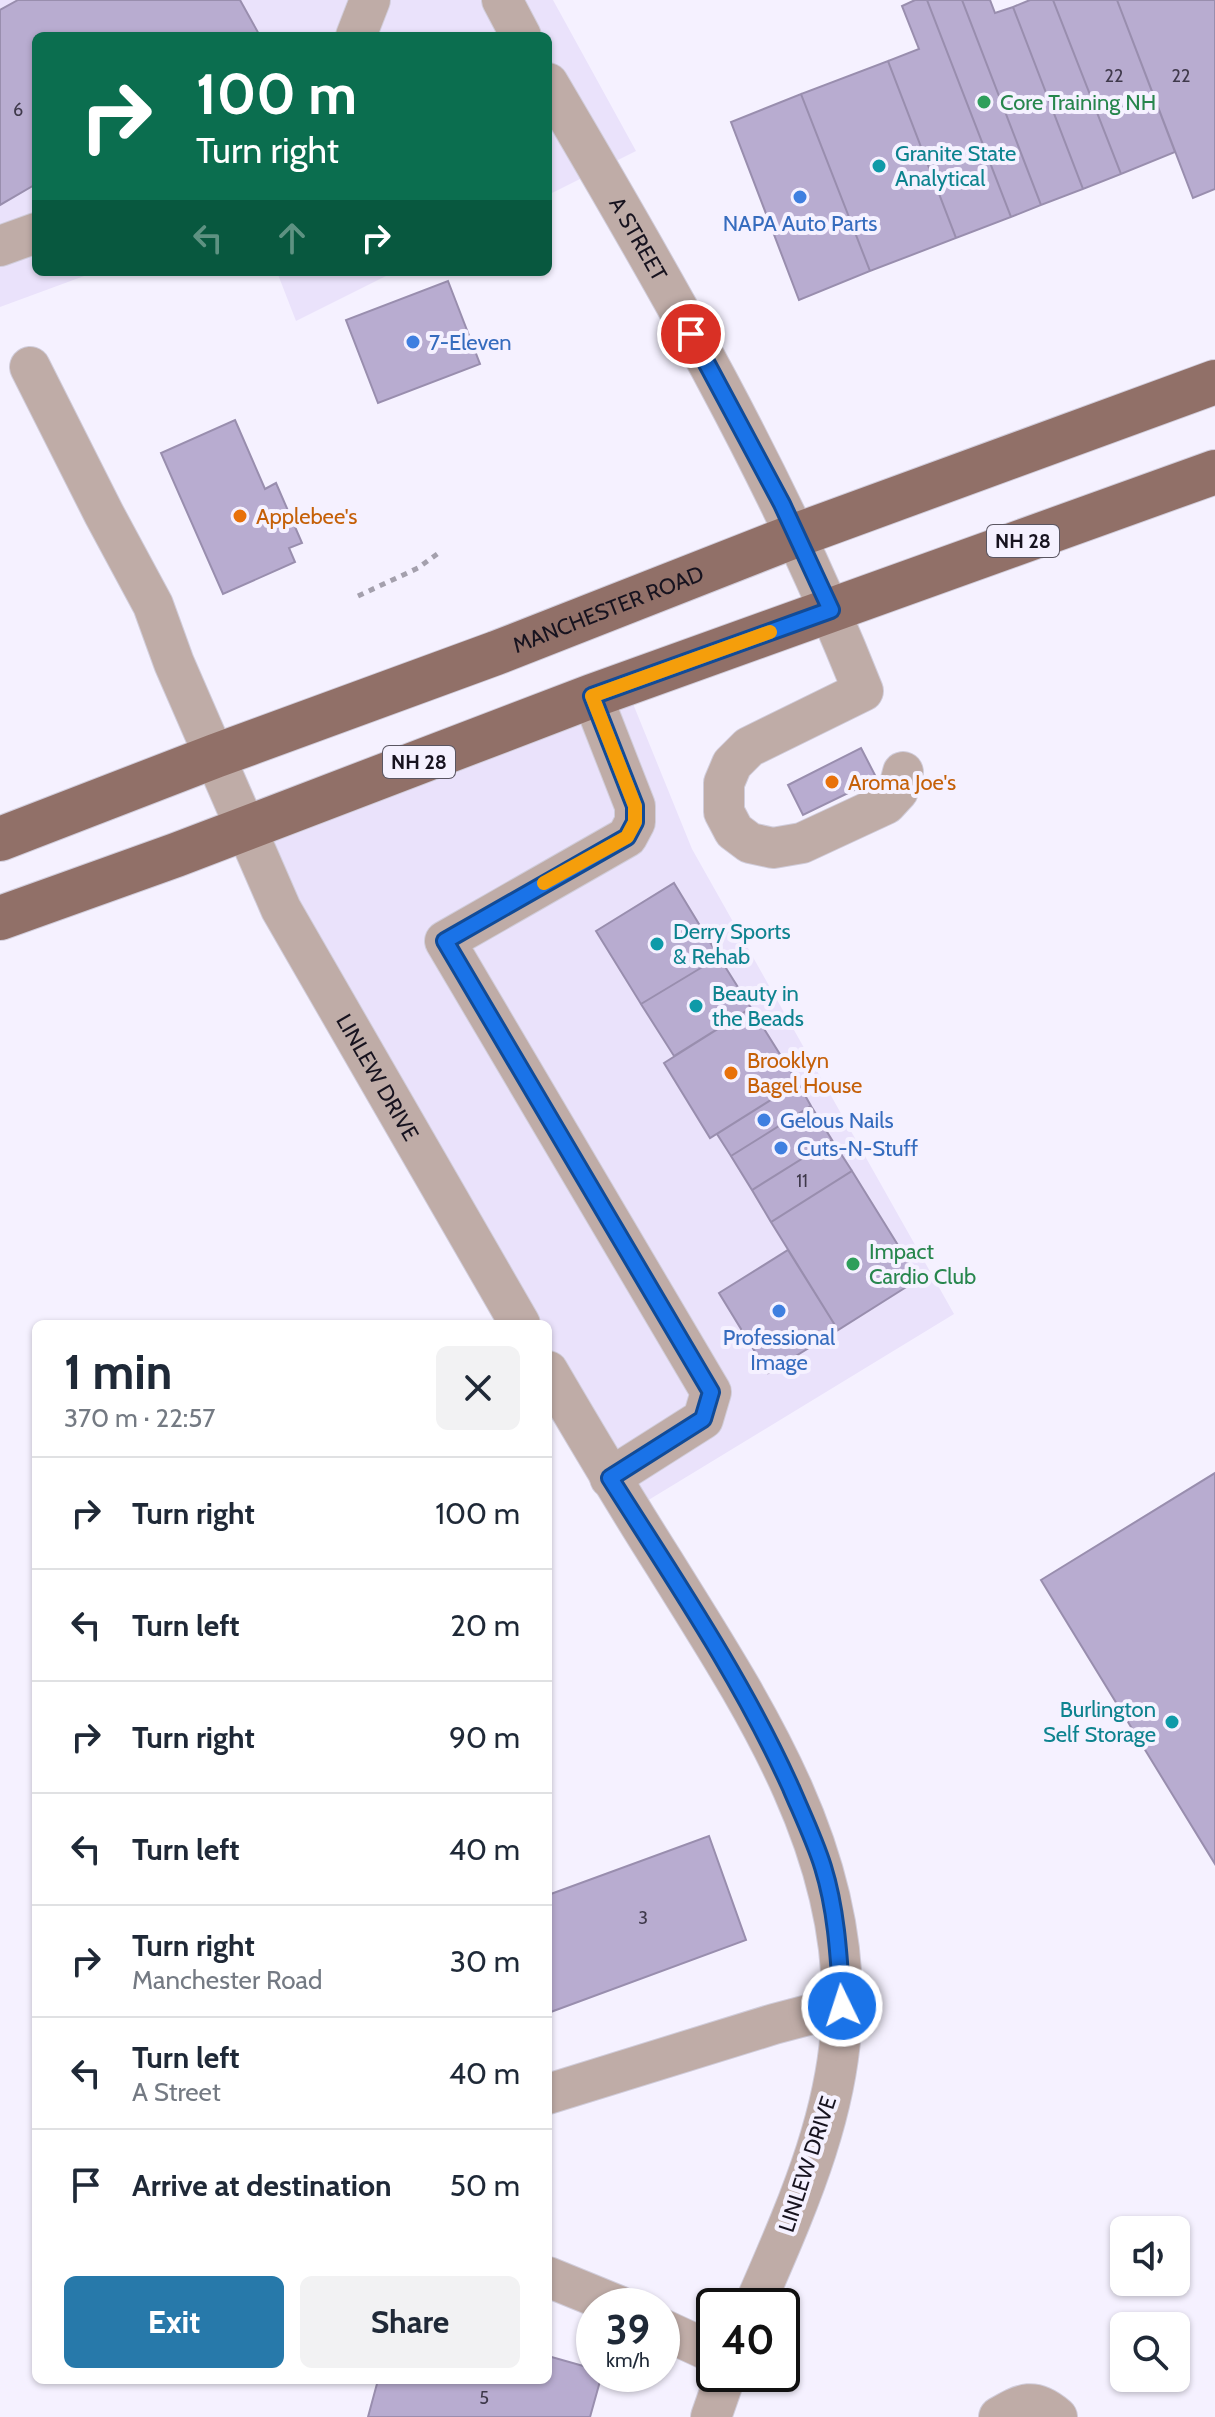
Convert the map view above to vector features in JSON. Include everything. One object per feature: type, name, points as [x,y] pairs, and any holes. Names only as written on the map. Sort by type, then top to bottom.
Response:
[{"type":"main road","name":"MANCHESTER ROAD","points":[[0,839],[496,653],[797,535],[1215,382]]},
{"type":"main road","name":"NH 28","points":[[0,918],[592,696],[1215,472]]},
{"type":"street","points":[[358,32],[370,0]]},
{"type":"street","points":[[502,0],[519,32]]},
{"type":"street","name":"A STREET","points":[[552,90],[652,260],[797,535],[863,691],[749,747],[732,764],[724,783],[724,812],[734,831],[750,843],[773,848],[802,843],[886,804],[898,791],[903,772]]},
{"type":"street","points":[[0,246],[32,234]]},
{"type":"street","name":"LINLEW DRIVE","points":[[30,367],[153,605],[174,663],[281,909],[518,1320]]},
{"type":"street","points":[[592,696],[635,806],[635,822],[627,837],[445,941],[711,1392],[703,1419],[610,1478]]},
{"type":"street","name":"LINLEW DRIVE","points":[[552,1378],[769,1739],[823,1868],[837,1937],[842,2006],[835,2076],[818,2146],[793,2216],[762,2288]]},
{"type":"street","points":[[552,2093],[842,2006]]},
{"type":"street","points":[[552,2279],[576,2288]]},
{"type":"street","points":[[711,2417],[720,2392]]},
{"type":"street","points":[[999,2417],[1022,2403],[1045,2406],[1057,2417]]},
{"type":"path","points":[[358,596],[418,568],[440,552]]},
{"type":"shaded area","points":[[0,0],[553,0],[636,151],[552,193],[552,32],[32,32],[32,276],[84,276],[0,307]]},
{"type":"shaded area","points":[[279,276],[386,276],[296,321]]},
{"type":"shaded area","points":[[625,684],[692,849],[954,1314],[637,1507],[552,1359],[552,1320],[530,1320],[245,828]]},
{"type":"building","points":[[18,0],[240,0],[258,32],[32,32],[32,186],[0,205],[0,10]]},
{"type":"building","points":[[915,0],[927,0],[1011,217],[956,238],[888,61],[919,49],[902,6]]},
{"type":"building","name":"Core Training NH","points":[[927,0],[962,0],[1041,205],[1011,217]]},
{"type":"building","points":[[962,0],[990,0],[995,13],[1013,7],[1083,189],[1041,205]]},
{"type":"building","points":[[1030,0],[1053,0],[1121,174],[1083,189],[1013,7]]},
{"type":"building","points":[[1053,0],[1117,0],[1175,152],[1121,174]]},
{"type":"building","points":[[1117,0],[1215,0],[1215,189],[1193,198]]},
{"type":"building","name":"Granite State Analytical","points":[[888,61],[956,238],[870,271],[801,94]]},
{"type":"building","name":"NAPA Auto Parts","points":[[801,94],[870,271],[799,300],[731,122]]},
{"type":"building","name":"7-Eleven","points":[[448,281],[480,364],[378,403],[346,320]]},
{"type":"building","name":"Applebee's","points":[[235,420],[265,489],[276,483],[302,543],[289,548],[295,562],[223,594],[161,453]]},
{"type":"building","name":"Aroma Joe's","points":[[861,748],[877,779],[803,815],[788,785]]},
{"type":"building","name":"Derry Sports & Rehab","points":[[674,883],[719,957],[641,1004],[596,931]]},
{"type":"building","name":"Beauty in the Beads","points":[[719,957],[751,1008],[674,1056],[641,1004]]},
{"type":"building","name":"Brooklyn Bagel House","points":[[751,1008],[798,1083],[710,1138],[664,1063]]},
{"type":"building","name":"Gelous Nails","points":[[798,1083],[811,1106],[731,1156],[717,1134]]},
{"type":"building","name":"Cuts-N-Stuff","points":[[811,1106],[832,1140],[752,1190],[731,1156]]},
{"type":"building","points":[[832,1140],[852,1171],[771,1222],[752,1190]]},
{"type":"building","name":"Impact Cardio Club","points":[[852,1171],[919,1279],[838,1330],[771,1222]]},
{"type":"building","name":"Professional Image","points":[[788,1250],[838,1330],[768,1373],[719,1293]]},
{"type":"building","name":"Burlington Self Storage","points":[[1215,1473],[1215,1864],[1041,1580]]},
{"type":"building","points":[[709,1836],[746,1940],[552,2012],[552,1894]]},
{"type":"building","points":[[552,2357],[576,2364],[576,2392],[597,2392],[590,2417],[368,2417],[377,2384],[552,2384]]},
{"type":"slow traffic","points":[[544,883],[627,837],[635,822],[635,806],[592,696],[770,632]]},
{"type":"place","name":"Core Training NH","points":[[984,102]]},
{"type":"place","name":"Granite State Analytical","points":[[879,166]]},
{"type":"place","name":"NAPA Auto Parts","points":[[800,197]]},
{"type":"place","name":"7-Eleven","points":[[413,342]]},
{"type":"place","name":"Applebee's","points":[[240,516]]},
{"type":"place","name":"Aroma Joe's","points":[[832,782]]},
{"type":"place","name":"Derry Sports & Rehab","points":[[657,944]]},
{"type":"place","name":"Beauty in the Beads","points":[[696,1006]]},
{"type":"place","name":"Brooklyn Bagel House","points":[[731,1073]]},
{"type":"place","name":"Gelous Nails","points":[[764,1120]]},
{"type":"place","name":"Cuts-N-Stuff","points":[[781,1148]]},
{"type":"place","name":"Impact Cardio Club","points":[[853,1264]]},
{"type":"place","name":"Professional Image","points":[[779,1311]]},
{"type":"place","name":"Burlington Self Storage","points":[[1172,1722]]},
{"type":"route","points":[[691,334],[782,504],[831,610],[592,696],[635,806],[635,822],[627,837],[445,941],[711,1392],[703,1419],[610,1478],[733,1675],[769,1739],[797,1802],[823,1868],[837,1937],[842,2006]]}]
